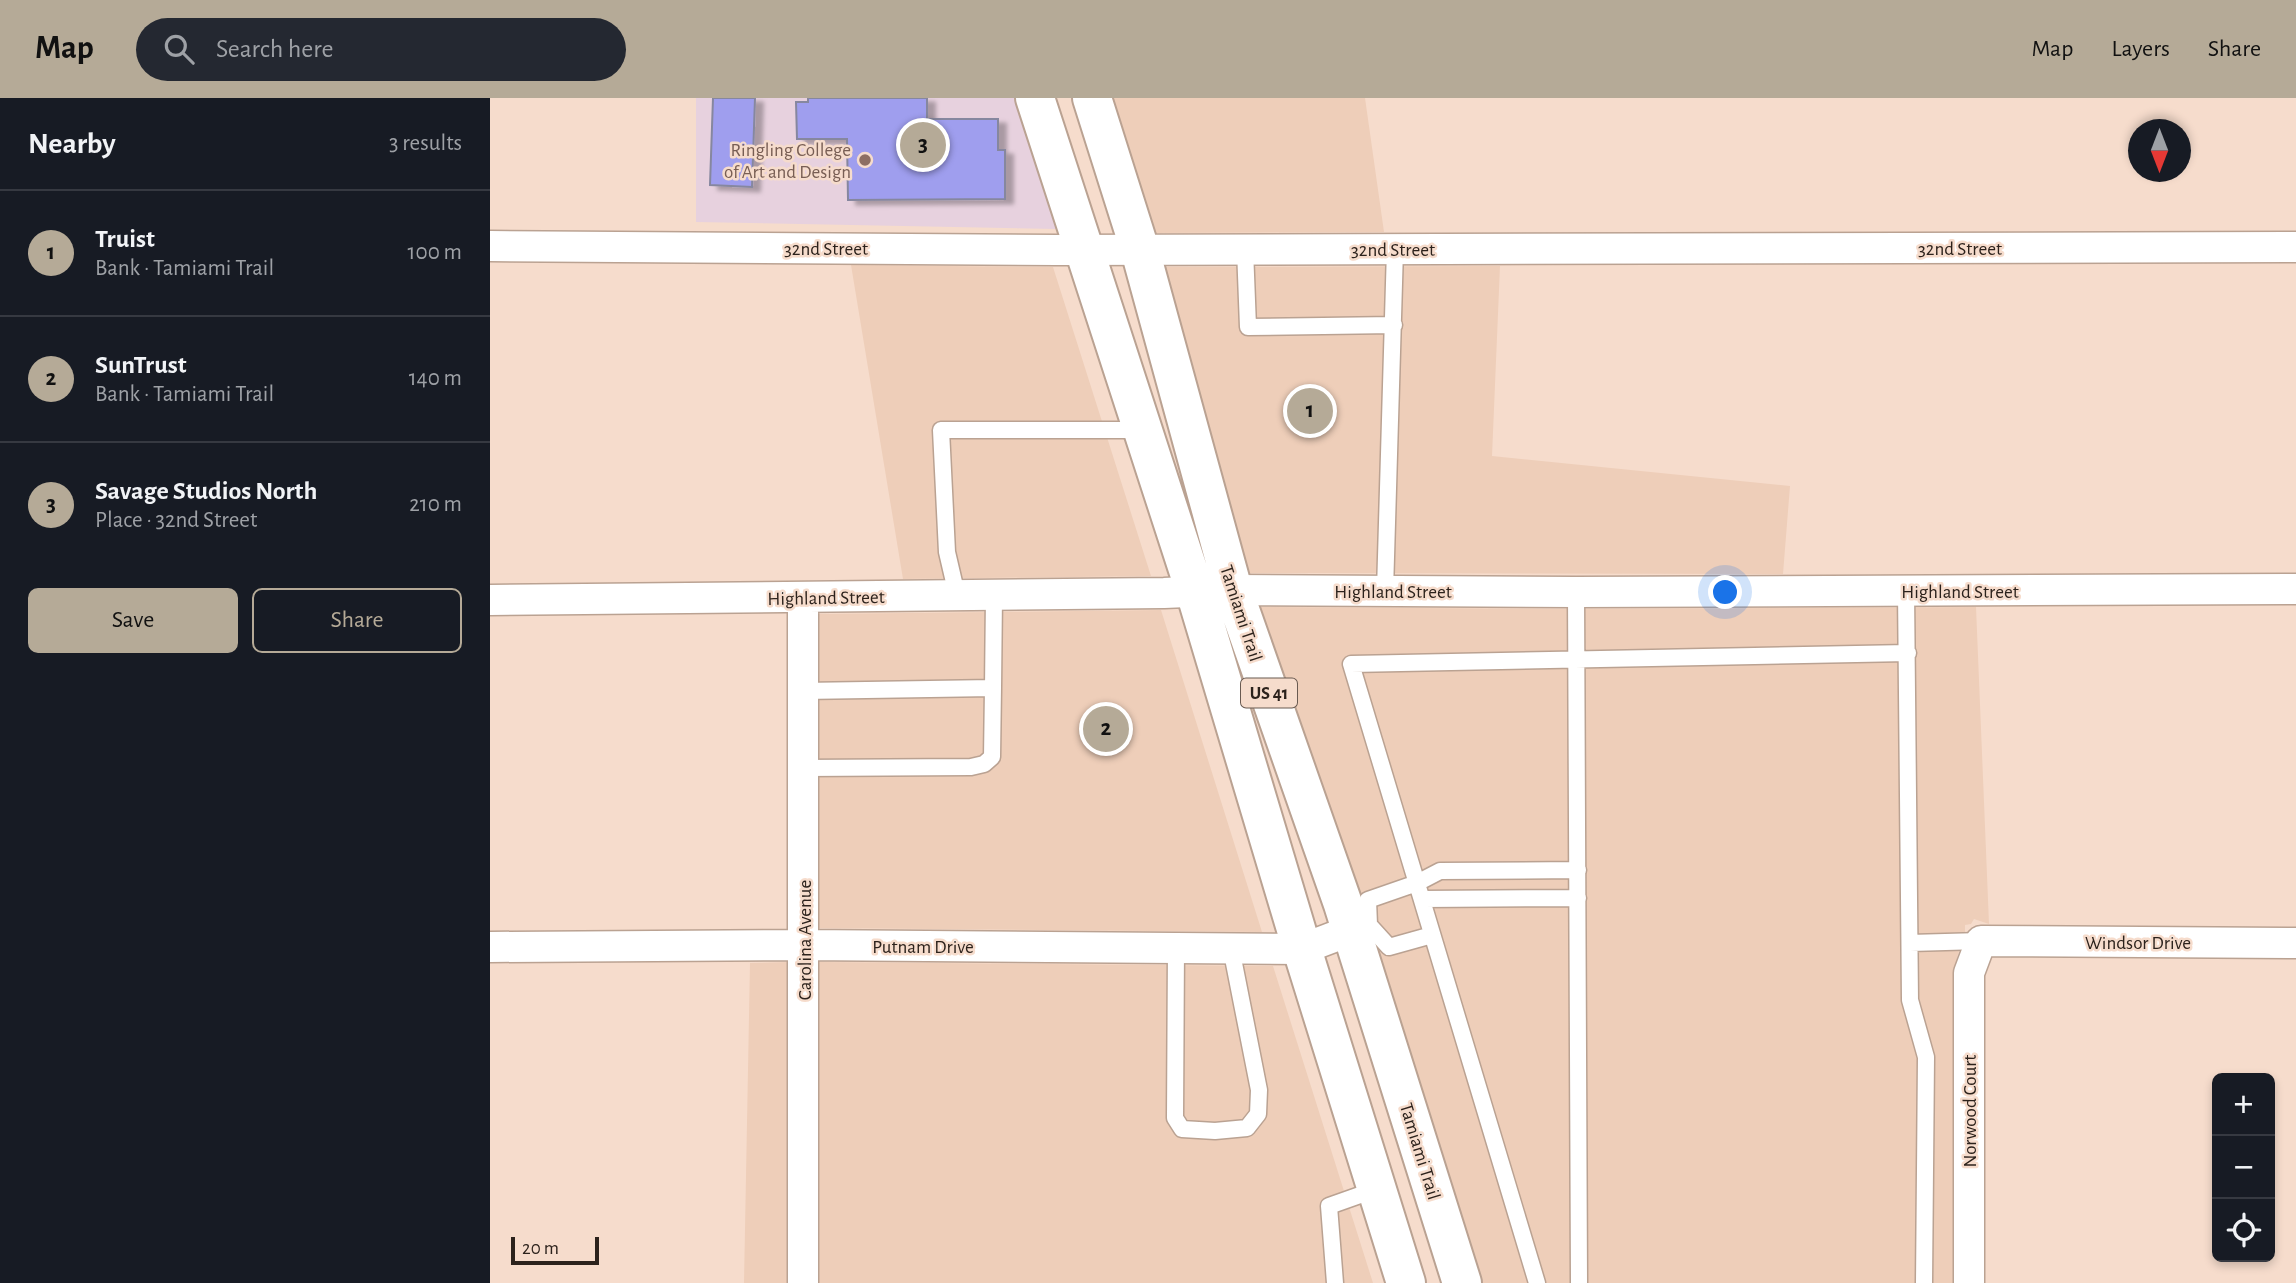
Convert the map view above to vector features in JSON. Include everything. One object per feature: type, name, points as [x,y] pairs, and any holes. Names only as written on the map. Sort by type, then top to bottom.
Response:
[{"type":"main road","name":"Tamiami Trail","points":[[1035,98],[1195,591],[1406,1283]]},
{"type":"main road","name":"Tamiami Trail","points":[[1092,98],[1140,250],[1233,590],[1360,928],[1462,1283]]},
{"type":"street","name":"32nd Street","points":[[490,246],[1083,250],[2296,247]]},
{"type":"street","name":"Highland Street","points":[[490,600],[1233,590],[1576,592],[2296,589]]},
{"type":"street","name":"Carolina Avenue","points":[[803,597],[803,1283]]},
{"type":"street","name":"Putnam Drive","points":[[490,947],[804,945],[1302,949],[1360,928]]},
{"type":"street","name":"Windsor Drive","points":[[1980,942],[2296,943]]},
{"type":"street","name":"Norwood Court","points":[[1969,1283],[1969,973],[1980,942]]},
{"type":"lane","points":[[1245,249],[1248,327],[1394,325]]},
{"type":"lane","points":[[1385,591],[1395,249]]},
{"type":"lane","points":[[957,595],[947,552],[941,430],[1142,430]]},
{"type":"lane","points":[[1906,591],[1910,1000],[1926,1057],[1924,1283]]},
{"type":"lane","points":[[1576,592],[1579,1283]]},
{"type":"lane","points":[[803,768],[971,767],[984,764],[992,757],[994,595]]},
{"type":"lane","points":[[1537,1283],[1351,664],[1908,653]]},
{"type":"lane","points":[[803,691],[993,688]]},
{"type":"lane","points":[[1432,935],[1389,947],[1360,928],[1368,900],[1417,883],[1440,871],[1578,870]]},
{"type":"lane","points":[[1423,899],[1578,898]]},
{"type":"lane","points":[[1910,943],[1980,942]]},
{"type":"lane","points":[[1176,948],[1175,1118],[1182,1129],[1215,1131],[1247,1128],[1258,1114],[1259,1090],[1231,948]]},
{"type":"lane","points":[[1335,1283],[1329,1206],[1377,1189]]},
{"type":"shaded area","name":"Ringling College of Art and Design","points":[[696,98],[1014,98],[1056,229],[696,222]]},
{"type":"shaded area","points":[[1108,98],[1365,98],[1384,232],[1151,233]]},
{"type":"shaded area","points":[[851,265],[1053,267],[1151,576],[903,579]]},
{"type":"shaded area","points":[[1500,266],[1492,456],[1790,486],[1783,574],[1244,573],[1161,267]]},
{"type":"shaded area","points":[[1255,607],[1976,607],[1989,924],[1974,919],[1971,924],[1965,925],[1965,938],[1954,973],[1954,1283],[1478,1283]]},
{"type":"shaded area","points":[[1161,610],[1262,932],[819,928],[818,614]]},
{"type":"shaded area","points":[[789,962],[788,1283],[744,1283],[750,963]]},
{"type":"shaded area","points":[[819,962],[1273,966],[1373,1283],[819,1283]]},
{"type":"building","points":[[713,98],[755,98],[752,187],[710,185]]},
{"type":"building","points":[[808,98],[927,98],[927,119],[998,119],[998,150],[1005,150],[1005,199],[848,200],[847,139],[797,139],[796,102],[808,102]]},
{"type":"place","name":"Savage Studios North","points":[[923,145]]},
{"type":"place","name":"Ringling College of Art and Design","points":[[865,160]]},
{"type":"place","name":"Truist","points":[[1310,411]]},
{"type":"place","name":"SunTrust","points":[[1106,729]]}]
